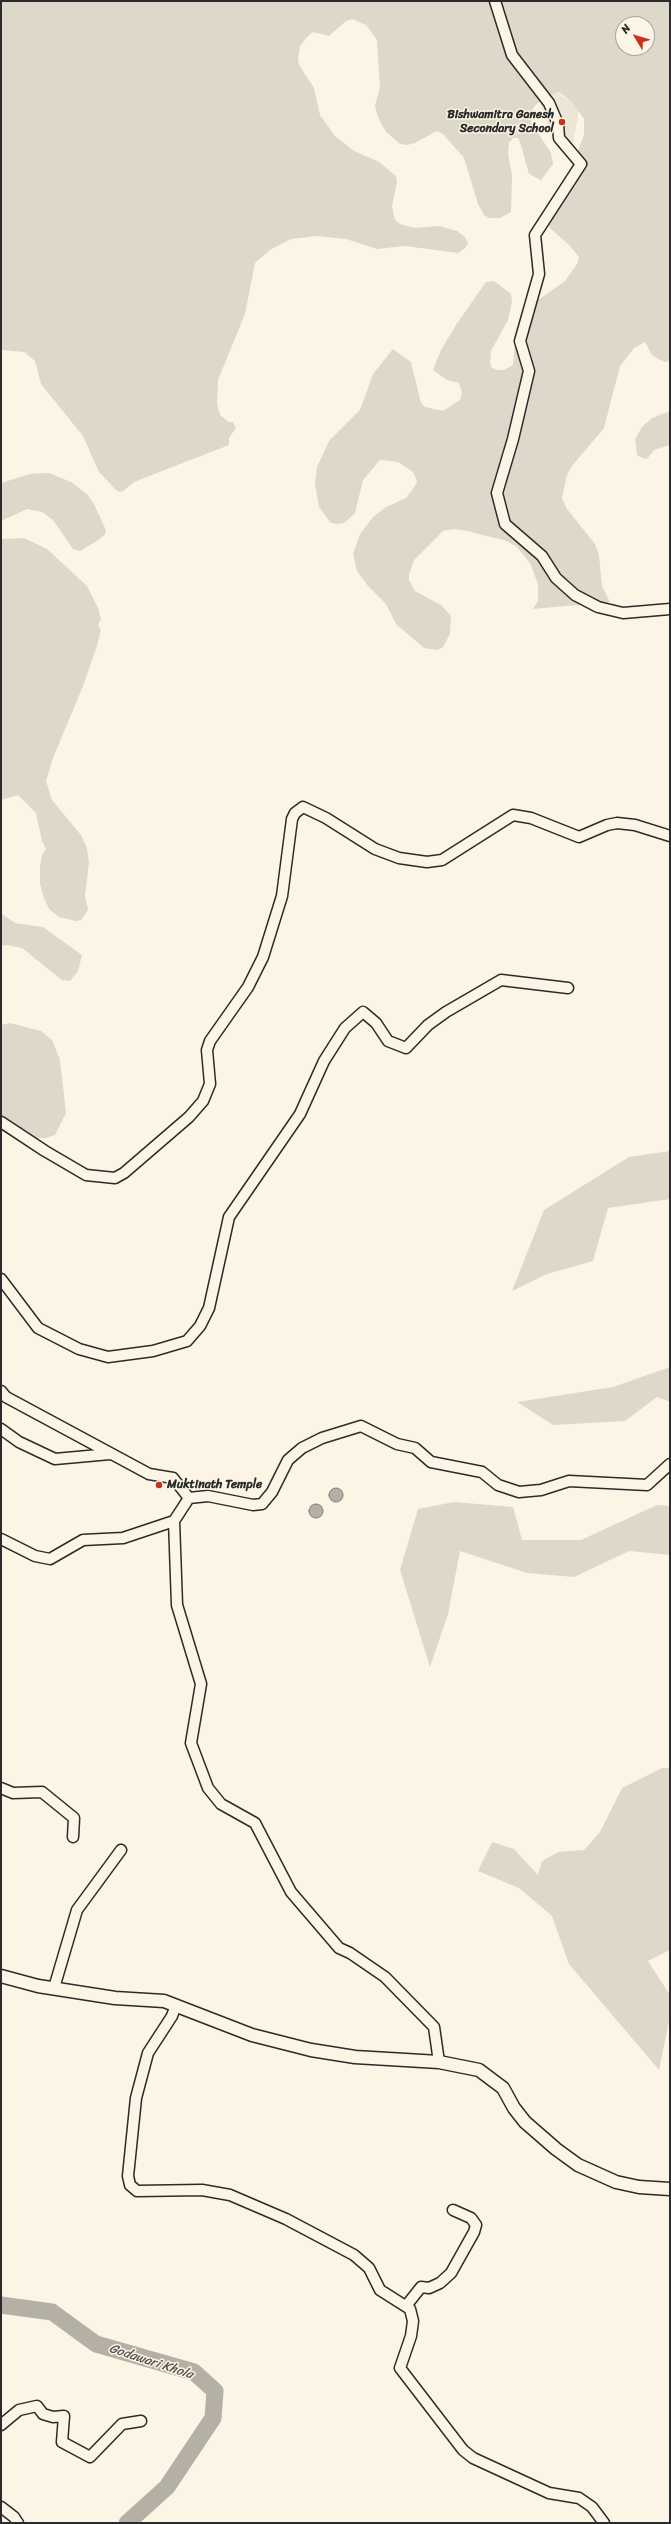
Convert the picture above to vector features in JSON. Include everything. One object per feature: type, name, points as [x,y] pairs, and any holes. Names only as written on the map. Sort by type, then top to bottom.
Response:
[{"type":"street","points":[[495,1],[512,55],[549,103],[558,124],[559,138],[581,164],[535,235],[539,274],[520,341],[529,372],[514,439],[498,493],[505,524],[542,556],[556,578],[575,596],[598,607],[623,613],[670,609]]},
{"type":"street","points":[[1,1122],[45,1151],[86,1174],[115,1178],[124,1173],[189,1117],[203,1101],[210,1084],[207,1050],[210,1040],[248,987],[263,957],[282,896],[292,819],[295,813],[303,807],[316,812],[375,849],[399,858],[427,862],[442,860],[514,815],[531,818],[579,838],[607,825],[617,823],[635,825],[670,836]]},
{"type":"street","points":[[1,1279],[38,1328],[79,1349],[108,1356],[154,1351],[187,1341],[200,1326],[209,1308],[229,1217],[300,1114],[324,1061],[345,1028],[363,1012],[376,1023],[388,1041],[406,1048],[428,1025],[446,1012],[501,980],[568,988]]},
{"type":"street","points":[[1,1391],[6,1397],[149,1474],[173,1478],[189,1498]]},
{"type":"street","points":[[189,1498],[208,1496],[253,1506],[262,1504],[272,1492],[288,1460],[302,1448],[322,1438],[360,1426],[397,1444],[415,1448],[431,1462],[482,1472],[498,1486],[519,1492],[541,1490],[569,1481],[647,1485],[670,1464]]},
{"type":"street","points":[[1,1429],[19,1442],[55,1459],[110,1454]]},
{"type":"street","points":[[189,1498],[174,1521],[177,1605],[201,1684],[191,1743],[208,1788],[220,1804],[255,1823],[291,1892],[339,1948],[350,1953],[385,1977],[434,2027],[439,2062]]},
{"type":"street","points":[[1,1539],[35,1556],[50,1559],[83,1540],[123,1538],[174,1521]]},
{"type":"street","points":[[1,1788],[13,1793],[42,1792],[74,1818],[73,1837]]},
{"type":"street","points":[[54,1988],[78,1910],[121,1850]]},
{"type":"street","points":[[1,1976],[38,1986],[115,1998],[164,2001],[176,2004],[252,2035],[310,2050],[355,2057],[439,2062],[479,2070],[497,2082],[525,2122],[556,2149],[578,2165],[616,2182],[639,2187],[670,2189]]},
{"type":"street","points":[[176,2004],[172,2016],[148,2053],[136,2098],[128,2176],[130,2185],[137,2191],[202,2190],[230,2195],[280,2216],[354,2255],[369,2268],[380,2290],[410,2309],[413,2321],[411,2336],[400,2368],[463,2450],[473,2458],[549,2493],[579,2498],[592,2506],[604,2523]]},
{"type":"street","points":[[406,2306],[410,2297],[421,2287],[429,2288],[440,2283],[451,2273],[474,2232],[476,2225],[471,2218],[453,2210]]},
{"type":"street","points":[[1,2425],[19,2410],[37,2406],[43,2414],[53,2417],[64,2416],[62,2442],[90,2457],[122,2424],[141,2421]]},
{"type":"street","points":[[1,2508],[14,2516],[18,2523]]},
{"type":"shaded area","points":[[1,1],[670,1],[670,361],[665,362],[652,355],[645,342],[634,348],[620,366],[604,428],[572,466],[567,475],[562,498],[567,509],[595,544],[599,555],[602,586],[610,602],[533,609],[538,601],[538,584],[530,563],[517,547],[507,541],[467,531],[455,529],[443,531],[414,560],[409,575],[409,580],[415,591],[441,605],[451,616],[450,634],[443,647],[438,650],[424,648],[396,624],[386,604],[368,586],[357,571],[353,554],[360,534],[373,517],[386,507],[406,498],[415,486],[417,481],[413,472],[398,462],[380,460],[363,480],[355,513],[344,523],[337,524],[331,523],[319,507],[315,484],[317,467],[329,441],[360,410],[373,374],[393,349],[411,362],[421,403],[425,407],[443,411],[460,400],[462,393],[459,383],[447,380],[433,370],[441,350],[456,325],[486,282],[493,281],[511,294],[512,302],[508,320],[491,351],[490,363],[492,368],[504,370],[513,365],[516,331],[522,319],[538,300],[565,281],[577,264],[579,257],[569,245],[550,228],[547,217],[570,171],[584,135],[584,119],[572,102],[562,94],[557,92],[541,100],[533,108],[531,122],[551,153],[553,164],[541,180],[529,174],[520,142],[518,138],[513,138],[509,143],[508,154],[512,175],[511,212],[500,218],[489,218],[484,215],[478,204],[464,158],[443,134],[437,131],[415,143],[407,145],[400,144],[386,132],[378,117],[375,106],[380,87],[377,40],[366,25],[352,19],[346,21],[329,36],[313,32],[307,37],[300,46],[298,58],[299,65],[314,88],[320,115],[335,136],[354,151],[379,162],[396,176],[397,182],[392,206],[395,220],[400,224],[414,228],[439,226],[457,231],[465,237],[468,243],[465,248],[458,253],[405,246],[377,249],[346,239],[317,236],[291,239],[270,250],[255,263],[245,314],[218,380],[217,403],[220,415],[229,422],[233,422],[236,428],[229,438],[229,445],[134,482],[122,492],[117,491],[99,472],[83,436],[41,384],[35,361],[24,352],[1,350]]},
{"type":"shaded area","name":"Bishwamitra Ganesh Secondary School","points":[[546,87],[580,106],[572,149],[558,144],[552,136],[536,92]]},
{"type":"shaded area","points":[[670,411],[670,445],[654,450],[647,459],[637,455],[635,439],[642,427],[652,418]]},
{"type":"shaded area","points":[[49,473],[71,482],[87,494],[94,504],[105,528],[106,533],[100,539],[80,551],[73,549],[53,520],[42,512],[27,509],[1,521],[1,483],[30,474]]},
{"type":"shaded area","points":[[24,538],[47,549],[87,586],[98,608],[101,619],[98,625],[101,630],[97,646],[83,686],[53,758],[46,781],[52,800],[81,835],[87,848],[89,862],[85,896],[88,910],[81,920],[76,921],[59,917],[49,909],[44,898],[40,884],[40,867],[42,855],[46,849],[42,841],[36,813],[18,795],[1,800],[1,539]]},
{"type":"shaded area","points":[[1,913],[15,923],[43,927],[82,955],[78,971],[70,981],[62,980],[22,948],[7,945],[1,946]]},
{"type":"shaded area","points":[[10,1023],[41,1031],[52,1040],[60,1060],[66,1113],[55,1135],[46,1138],[29,1138],[1,1116],[1,1025]]},
{"type":"shaded area","points":[[670,1151],[670,1199],[608,1208],[593,1261],[547,1274],[512,1291],[544,1210],[629,1157]]},
{"type":"shaded area","points":[[670,1367],[670,1402],[657,1397],[625,1421],[553,1425],[517,1402],[613,1387]]},
{"type":"shaded area","points":[[336,1488],[341,1490],[343,1495],[341,1500],[336,1502],[331,1500],[329,1495],[331,1490]]},
{"type":"shaded area","points":[[454,1502],[513,1507],[522,1540],[581,1540],[657,1505],[670,1506],[670,1555],[629,1551],[574,1577],[527,1573],[460,1551],[448,1614],[430,1667],[400,1570],[418,1509]]},
{"type":"shaded area","points":[[316,1504],[321,1506],[323,1511],[321,1516],[316,1518],[311,1516],[309,1511],[311,1506]]},
{"type":"shaded area","points":[[662,1768],[670,1768],[670,1950],[648,1961],[670,1995],[670,2016],[659,2070],[569,1964],[552,1916],[519,1888],[478,1871],[492,1842],[514,1849],[538,1875],[542,1861],[558,1852],[584,1850],[600,1832],[622,1788]]},
{"type":"waterway","name":"Godawari Khola","points":[[1,2305],[52,2312],[96,2344],[194,2372],[215,2391],[213,2418],[167,2487],[127,2523]]},
{"type":"place","name":"Bishwamitra Ganesh Secondary School","points":[[562,122]]},
{"type":"place","name":"Muktinath Temple","points":[[159,1485]]}]
